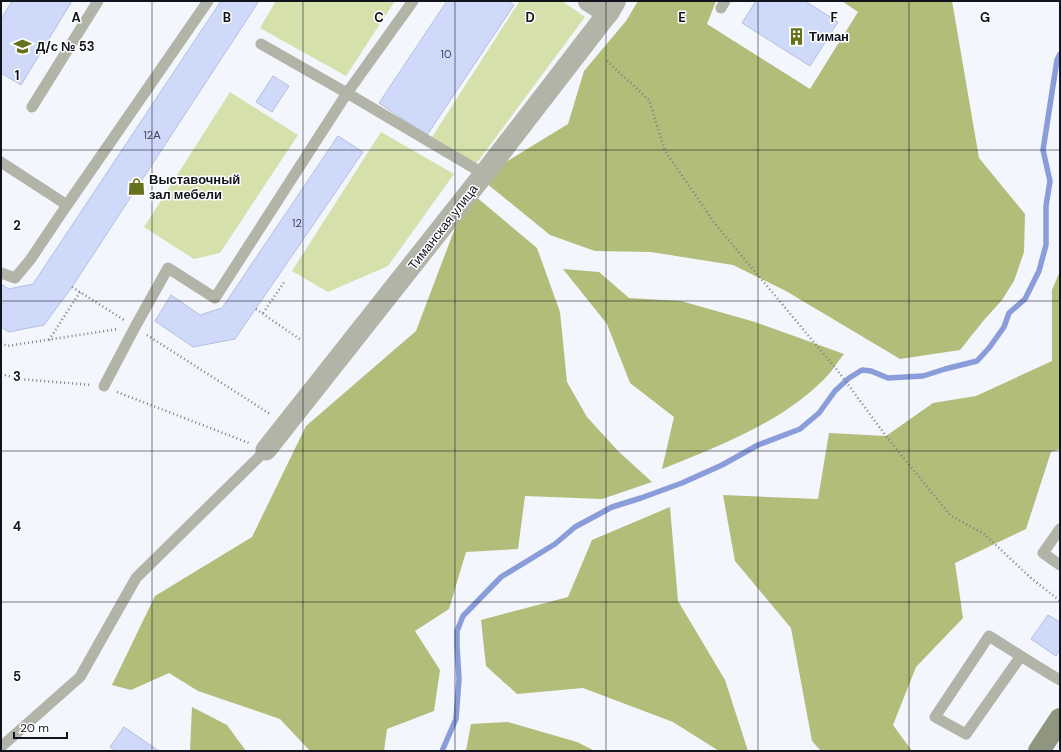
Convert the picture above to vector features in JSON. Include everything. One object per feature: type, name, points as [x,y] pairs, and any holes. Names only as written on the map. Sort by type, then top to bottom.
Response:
[{"type":"main road","points":[[1039,751],[1060,719]]},
{"type":"street","points":[[589,1],[612,7]]},
{"type":"street","name":"Тиманская улица","points":[[266,450],[484,174],[612,7]]},
{"type":"lane","points":[[32,107],[98,1]]},
{"type":"lane","points":[[1,273],[15,278],[30,260],[208,1]]},
{"type":"lane","points":[[104,386],[134,327],[168,268],[215,298],[347,93],[412,1]]},
{"type":"lane","points":[[261,44],[484,174]]},
{"type":"lane","points":[[1,162],[67,205]]},
{"type":"lane","points":[[1,748],[80,677],[136,578],[266,450]]},
{"type":"lane","points":[[1060,529],[1043,553],[1060,565]]},
{"type":"lane","points":[[1021,656],[966,734],[934,717],[989,636],[1060,680]]},
{"type":"path","points":[[607,61],[649,100],[665,151],[716,225],[838,371],[886,436],[950,515],[984,534],[1031,578],[1060,601]]},
{"type":"path","points":[[263,313],[286,281]]},
{"type":"path","points":[[72,287],[287,425]]},
{"type":"path","points":[[49,340],[80,292]]},
{"type":"path","points":[[256,309],[301,340]]},
{"type":"path","points":[[1,343],[7,346],[134,327]]},
{"type":"path","points":[[1,374],[19,379],[104,386],[266,450]]},
{"type":"green space","points":[[276,1],[395,1],[346,76],[260,28]]},
{"type":"green space","points":[[518,1],[562,1],[585,17],[476,164],[432,137],[519,2]]},
{"type":"green space","points":[[638,1],[716,1],[707,24],[810,89],[858,12],[842,1],[952,1],[979,158],[1025,214],[1024,252],[1014,281],[1002,300],[960,350],[900,359],[786,291],[733,265],[651,252],[595,251],[550,235],[480,178],[568,124],[584,71],[626,21]]},
{"type":"green space","points":[[230,92],[298,135],[220,253],[194,259],[144,227]]},
{"type":"green space","points":[[381,132],[454,174],[388,266],[328,292],[292,271]]},
{"type":"green space","points":[[469,191],[537,248],[560,312],[567,382],[587,417],[618,451],[652,482],[602,499],[525,496],[518,549],[466,552],[449,609],[415,631],[440,670],[434,711],[387,729],[384,751],[310,751],[280,719],[198,691],[169,673],[131,690],[112,685],[155,596],[252,537],[306,426],[416,331]]},
{"type":"green space","points":[[563,269],[599,272],[629,298],[681,301],[755,322],[844,354],[823,381],[802,399],[784,411],[745,434],[662,469],[674,417],[630,383],[607,324]]},
{"type":"green space","points":[[1060,271],[1060,449],[1051,452],[1026,529],[955,563],[963,618],[916,667],[893,725],[912,751],[821,751],[812,741],[791,628],[735,561],[723,495],[818,499],[829,433],[886,436],[933,403],[976,396],[1052,361],[1052,290]]},
{"type":"green space","points":[[670,507],[678,601],[725,680],[748,751],[719,751],[673,722],[583,688],[517,694],[486,666],[481,620],[568,597],[592,540]]},
{"type":"green space","points":[[192,707],[227,725],[246,751],[190,751]]},
{"type":"green space","points":[[508,722],[577,742],[595,751],[466,751],[471,724]]},
{"type":"building","name":"Д/с № 53","points":[[12,1],[72,1],[21,85],[1,73],[1,19]]},
{"type":"building","points":[[221,1],[259,1],[72,287],[44,325],[9,332],[1,327],[1,284],[9,289],[33,284]]},
{"type":"building","points":[[447,1],[508,1],[514,5],[427,135],[379,103]]},
{"type":"building","name":"Тиман","points":[[756,1],[805,1],[838,22],[810,66],[742,23]]},
{"type":"building","points":[[273,76],[289,86],[272,112],[256,102]]},
{"type":"building","points":[[338,136],[363,152],[235,339],[193,347],[155,321],[171,295],[200,315],[222,308]]},
{"type":"building","points":[[1048,615],[1060,622],[1060,650],[1056,656],[1031,639]]},
{"type":"building","points":[[124,727],[159,751],[115,751],[110,747]]},
{"type":"waterway","points":[[442,751],[456,719],[459,679],[457,631],[463,616],[501,577],[555,544],[575,527],[612,507],[682,483],[722,465],[758,445],[800,429],[819,413],[835,391],[849,378],[862,370],[871,371],[888,378],[923,376],[977,361],[989,348],[1004,327],[1009,313],[1025,299],[1039,271],[1046,245],[1046,206],[1050,181],[1043,150],[1057,60],[1060,54]]},
{"type":"place","name":"Тиман","points":[[796,36]]},
{"type":"place","name":"Д/с № 53","points":[[23,46]]},
{"type":"place","name":"Выставочный зал мебели","points":[[136,186]]}]
